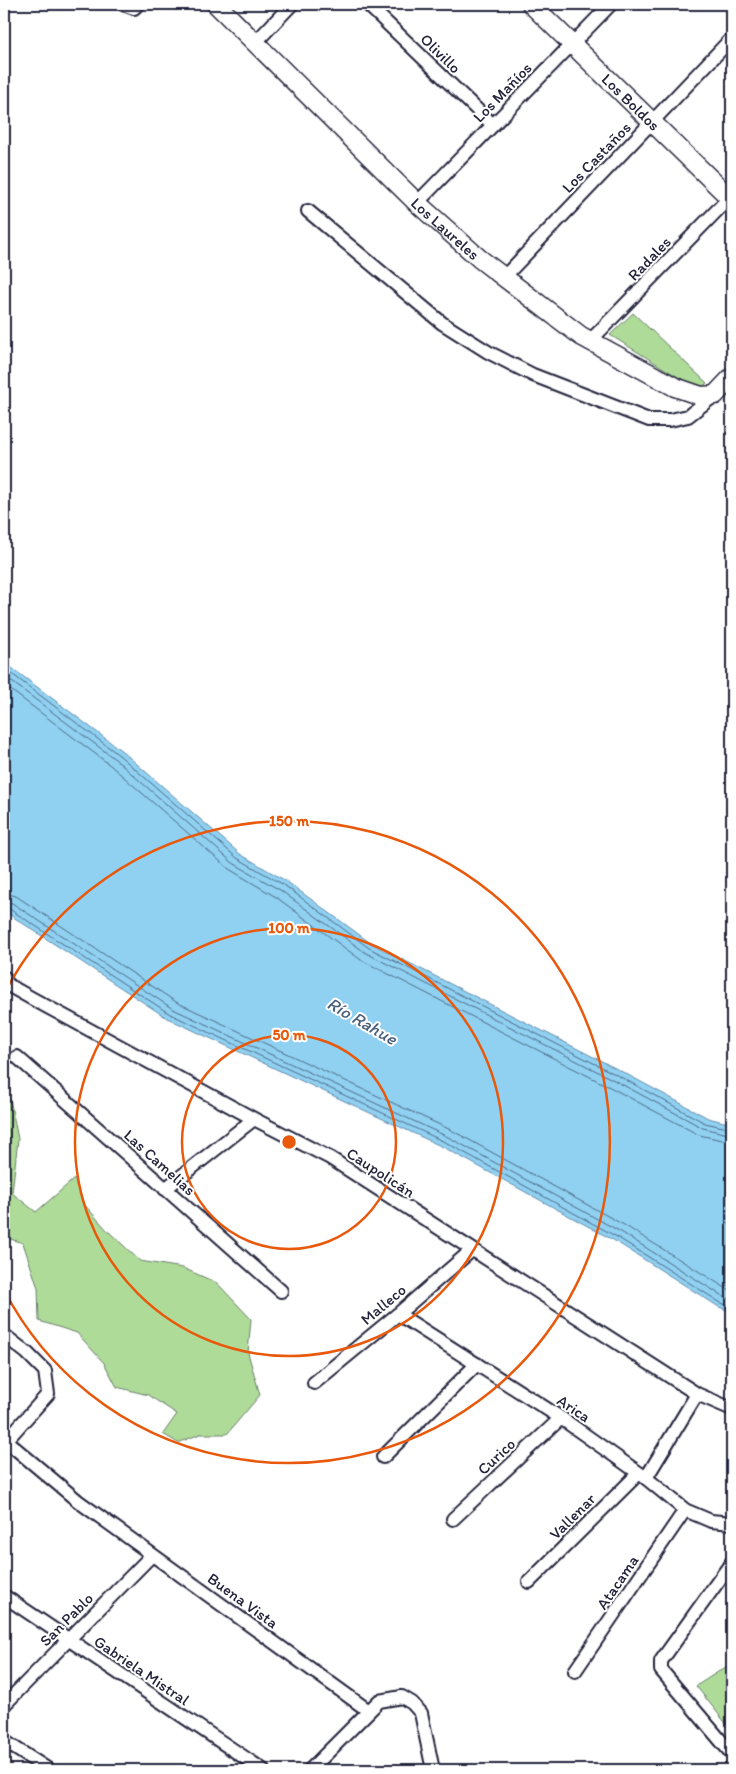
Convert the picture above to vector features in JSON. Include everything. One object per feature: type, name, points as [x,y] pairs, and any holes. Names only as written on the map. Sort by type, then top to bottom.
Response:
[{"type":"street","name":"Los Laureles","points":[[216,4],[416,204],[480,259],[581,336],[675,387],[700,396],[715,396]]},
{"type":"street","points":[[255,43],[292,4]]},
{"type":"street","name":"Olivillo","points":[[367,4],[493,125]]},
{"type":"street","name":"Los Boldos","points":[[530,4],[731,198]]},
{"type":"street","name":"Los Mañíos","points":[[416,204],[611,4]]},
{"type":"street","name":"Los Castaños","points":[[504,277],[731,40]]},
{"type":"street","name":"Radales","points":[[591,340],[731,198]]},
{"type":"street","points":[[308,211],[442,323],[488,352],[533,375],[649,420],[670,420],[688,416],[715,396],[732,378]]},
{"type":"street","name":"Caupolicán","points":[[4,978],[8,984],[24,993],[254,1119],[330,1158],[698,1394],[732,1409]]},
{"type":"street","name":"Las Camelias","points":[[17,1057],[281,1291]]},
{"type":"street","points":[[165,1189],[254,1119]]},
{"type":"street","name":"Malleco","points":[[314,1383],[472,1250]]},
{"type":"street","name":"Arica","points":[[398,1314],[561,1418],[642,1476],[685,1510],[711,1521],[732,1523]]},
{"type":"street","points":[[4,1335],[27,1353],[45,1371],[48,1394],[4,1441]]},
{"type":"street","points":[[383,1457],[477,1364]]},
{"type":"street","name":"Vallenar","points":[[529,1582],[642,1476],[698,1394]]},
{"type":"street","name":"Curico","points":[[453,1518],[561,1418]]},
{"type":"street","name":"Buena Vista","points":[[4,1441],[78,1501],[369,1710]]},
{"type":"street","name":"Atacama","points":[[575,1672],[685,1510]]},
{"type":"street","name":"San Pablo","points":[[4,1705],[152,1555]]},
{"type":"street","points":[[732,1562],[661,1661],[661,1670],[732,1754]]},
{"type":"street","name":"Gabriela Mistral","points":[[4,1596],[263,1770]]},
{"type":"street","points":[[310,1770],[379,1701],[402,1697],[412,1703],[421,1713],[433,1770]]},
{"type":"street","points":[[4,1741],[49,1770]]},
{"type":"green space","points":[[633,313],[707,383],[699,390],[610,335]]},
{"type":"green space","points":[[4,1098],[10,1099],[18,1139],[12,1193],[36,1212],[74,1179],[83,1203],[107,1230],[140,1261],[183,1268],[217,1283],[251,1319],[248,1353],[260,1395],[227,1434],[200,1434],[178,1443],[163,1434],[177,1414],[148,1395],[117,1387],[104,1363],[77,1333],[39,1321],[38,1288],[23,1243],[4,1237]]},
{"type":"green space","points":[[732,1663],[732,1731],[696,1686]]},
{"type":"water","name":"Río Rahue","points":[[4,662],[122,751],[240,854],[286,881],[372,944],[617,1069],[708,1118],[732,1124],[732,1312],[719,1307],[615,1241],[445,1148],[167,1018],[4,911]]}]
